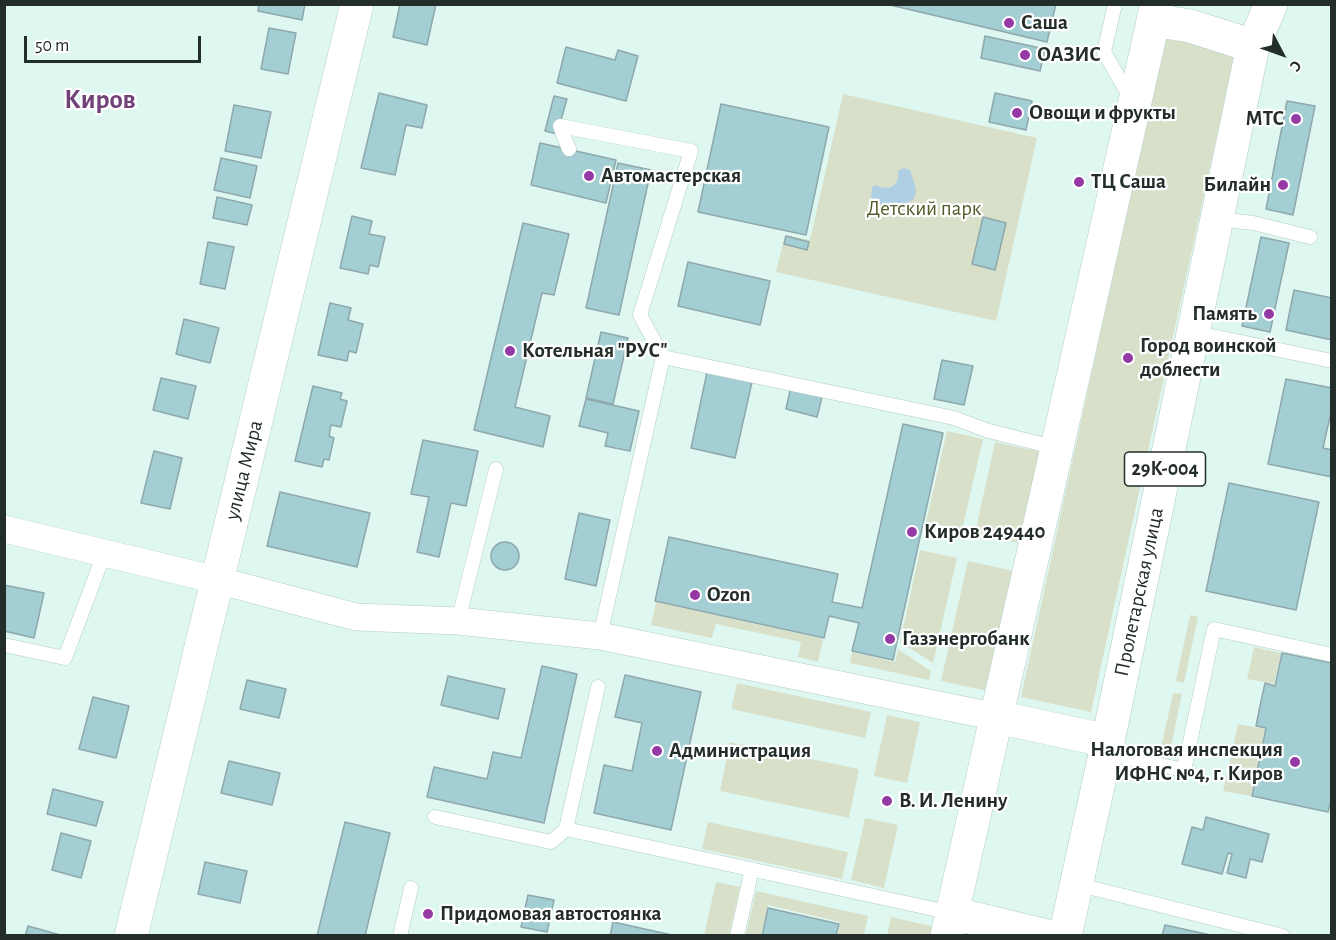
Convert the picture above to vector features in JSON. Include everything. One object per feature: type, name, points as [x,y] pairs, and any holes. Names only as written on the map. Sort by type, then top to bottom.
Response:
[{"type":"main road","name":"улица Мира","points":[[131,936],[357,4]]},
{"type":"main road","name":"Пролетарская улица","points":[[1065,936],[1107,747],[1252,46],[1271,4]]},
{"type":"main road","points":[[1047,936],[950,924],[1155,12],[1252,46]]},
{"type":"main road","points":[[997,717],[1107,747]]},
{"type":"street","points":[[4,529],[217,580],[356,617],[458,621],[600,636],[997,717]]},
{"type":"lane","points":[[1115,4],[1104,52],[1134,104]]},
{"type":"lane","points":[[568,149],[560,126],[692,151],[640,315],[663,357],[600,636]]},
{"type":"lane","points":[[1217,219],[1253,223],[1310,237]]},
{"type":"lane","points":[[1193,332],[1332,362]]},
{"type":"lane","points":[[663,357],[954,418],[989,432],[1057,448]]},
{"type":"lane","points":[[458,621],[496,469]]},
{"type":"lane","points":[[4,645],[65,658],[105,554]]},
{"type":"lane","points":[[1107,747],[1184,770],[1214,629],[1332,655]]},
{"type":"lane","points":[[435,817],[551,842],[566,828],[598,687]]},
{"type":"lane","points":[[566,828],[752,869],[950,924]]},
{"type":"lane","points":[[737,936],[752,869]]},
{"type":"lane","points":[[1076,884],[1283,936]]},
{"type":"lane","points":[[400,936],[411,888]]},
{"type":"green space","points":[[1171,37],[1234,57],[1091,712],[1021,697],[1164,41]]},
{"type":"green space","name":"Детский парк","points":[[843,94],[1037,138],[996,321],[776,272],[785,235],[810,240]]},
{"type":"green space","points":[[947,431],[983,439],[962,530],[926,522]]},
{"type":"green space","points":[[995,442],[1046,453],[1025,544],[975,533]]},
{"type":"green space","points":[[920,550],[957,558],[933,663],[900,642]]},
{"type":"green space","points":[[968,561],[1019,572],[992,692],[941,681]]},
{"type":"green space","points":[[656,602],[823,639],[818,662],[798,657],[801,642],[716,624],[712,638],[651,625]]},
{"type":"green space","points":[[1190,615],[1198,617],[1184,683],[1176,681]]},
{"type":"green space","points":[[1254,647],[1281,653],[1274,684],[1247,679]]},
{"type":"green space","points":[[898,649],[931,671],[929,680],[850,663],[852,652],[895,662]]},
{"type":"green space","points":[[737,683],[871,712],[865,738],[731,709]]},
{"type":"green space","points":[[1173,693],[1182,694],[1168,760],[1159,758]]},
{"type":"green space","points":[[887,715],[920,722],[907,783],[874,776]]},
{"type":"green space","points":[[1238,724],[1265,729],[1251,796],[1223,791]]},
{"type":"green space","points":[[730,742],[859,769],[849,818],[720,791]]},
{"type":"green space","points":[[865,818],[898,825],[884,888],[851,880]]},
{"type":"green space","points":[[708,822],[848,852],[842,879],[702,849]]},
{"type":"green space","points":[[716,882],[740,887],[729,935],[704,935]]},
{"type":"green space","points":[[756,891],[868,916],[864,935],[838,935],[840,922],[768,905],[761,935],[746,935]]},
{"type":"green space","points":[[891,917],[935,927],[933,935],[887,936]]},
{"type":"water","points":[[903,168],[910,170],[916,189],[914,198],[899,212],[892,211],[888,206],[876,206],[871,197],[872,187],[875,185],[884,188],[892,187],[897,181],[898,171]]},
{"type":"building","points":[[259,4],[305,4],[302,20],[258,11]]},
{"type":"building","points":[[400,4],[436,4],[427,45],[393,37]]},
{"type":"building","name":"Саша","points":[[886,4],[1056,4],[1047,42]]},
{"type":"building","points":[[269,28],[296,33],[288,74],[261,69]]},
{"type":"building","points":[[985,36],[1045,49],[1040,71],[981,58]]},
{"type":"building","points":[[566,47],[615,60],[618,50],[638,56],[626,101],[557,83]]},
{"type":"building","points":[[379,93],[427,105],[422,128],[406,125],[395,175],[361,168]]},
{"type":"building","points":[[995,93],[1032,101],[1026,130],[989,122]]},
{"type":"building","points":[[554,96],[567,99],[557,134],[545,131]]},
{"type":"building","points":[[1287,101],[1315,106],[1293,215],[1266,209]]},
{"type":"building","points":[[721,104],[829,127],[806,235],[698,212]]},
{"type":"building","points":[[234,105],[271,112],[261,158],[225,151]]},
{"type":"building","points":[[540,143],[616,160],[606,203],[531,185]]},
{"type":"building","points":[[221,158],[257,166],[250,198],[214,190]]},
{"type":"building","points":[[618,163],[651,170],[619,315],[586,308]]},
{"type":"building","points":[[217,197],[252,205],[247,225],[213,218]]},
{"type":"building","points":[[352,216],[372,221],[369,234],[385,237],[378,267],[370,265],[368,274],[340,268]]},
{"type":"building","points":[[983,217],[1006,223],[995,270],[972,264]]},
{"type":"building","name":"Котельная \"РУС\"","points":[[523,223],[569,234],[554,295],[542,293],[515,407],[550,416],[543,447],[474,430]]},
{"type":"building","points":[[786,236],[809,242],[807,250],[784,244]]},
{"type":"building","points":[[1261,237],[1289,243],[1270,332],[1242,326]]},
{"type":"building","points":[[208,242],[234,247],[225,289],[200,284]]},
{"type":"building","points":[[688,262],[770,281],[760,325],[678,306]]},
{"type":"building","points":[[1294,290],[1332,298],[1332,340],[1286,330]]},
{"type":"building","points":[[330,303],[351,308],[348,320],[363,324],[356,353],[349,351],[347,361],[318,355]]},
{"type":"building","points":[[184,319],[219,328],[210,363],[176,354]]},
{"type":"building","points":[[601,332],[628,338],[613,404],[586,398]]},
{"type":"building","points":[[942,360],[973,366],[964,405],[934,399]]},
{"type":"building","points":[[707,372],[752,382],[735,458],[691,448]]},
{"type":"building","points":[[161,378],[196,386],[188,419],[153,410]]},
{"type":"building","points":[[1286,379],[1332,388],[1332,408],[1323,448],[1332,450],[1332,477],[1268,464]]},
{"type":"building","points":[[313,386],[342,393],[340,399],[347,401],[341,427],[331,425],[329,436],[334,438],[329,460],[324,459],[322,467],[295,461]]},
{"type":"building","points":[[791,386],[823,393],[817,417],[786,409]]},
{"type":"building","points":[[586,399],[639,411],[630,451],[605,446],[608,433],[579,426]]},
{"type":"building","points":[[903,424],[943,433],[893,660],[852,651],[859,623],[829,616],[824,638],[655,601],[669,537],[838,574],[832,602],[862,608]]},
{"type":"building","points":[[423,440],[478,451],[466,506],[451,503],[439,557],[417,552],[429,497],[411,494]]},
{"type":"building","points":[[154,451],[182,458],[170,509],[141,503]]},
{"type":"building","points":[[1229,483],[1319,502],[1296,610],[1206,591]]},
{"type":"building","points":[[280,492],[370,513],[357,567],[267,546]]},
{"type":"building","points":[[579,513],[610,520],[596,586],[565,579]]},
{"type":"building","points":[[505,542],[515,546],[519,556],[515,566],[505,570],[495,566],[491,556],[495,546]]},
{"type":"building","points":[[4,585],[44,593],[34,638],[4,631]]},
{"type":"building","name":"Налоговая инспекция ИФНС №4, г. Киров","points":[[1282,653],[1332,663],[1332,797],[1328,812],[1252,796],[1266,728],[1256,726],[1260,706],[1265,683],[1275,686]]},
{"type":"building","points":[[542,666],[577,674],[544,823],[427,797],[434,767],[487,779],[493,752],[521,758]]},
{"type":"building","points":[[625,675],[701,692],[671,830],[594,813],[604,765],[632,771],[642,723],[615,717]]},
{"type":"building","points":[[448,676],[505,689],[498,719],[441,705]]},
{"type":"building","points":[[247,680],[286,689],[279,718],[240,709]]},
{"type":"building","points":[[93,697],[129,706],[116,758],[79,749]]},
{"type":"building","points":[[229,761],[280,773],[272,805],[221,793]]},
{"type":"building","points":[[53,789],[103,802],[96,826],[47,814]]},
{"type":"building","points":[[1206,817],[1269,834],[1262,862],[1250,859],[1246,878],[1227,873],[1232,854],[1228,853],[1222,874],[1182,864],[1192,827],[1203,830]]},
{"type":"building","points":[[345,822],[390,833],[365,936],[317,936]]},
{"type":"building","points":[[61,833],[91,841],[81,878],[52,870]]},
{"type":"building","points":[[205,862],[247,871],[240,903],[198,894]]},
{"type":"building","points":[[528,895],[554,900],[547,932],[521,927]]},
{"type":"building","points":[[768,908],[839,924],[836,936],[762,936]]},
{"type":"building","points":[[613,922],[672,935],[675,936],[610,936]]},
{"type":"building","points":[[1165,925],[1215,936],[1162,936]]},
{"type":"building","points":[[28,926],[64,936],[25,936]]},
{"type":"place","name":"Саша","points":[[1009,23]]},
{"type":"place","name":"ОАЗИС","points":[[1025,55]]},
{"type":"place","name":"Овощи и фрукты","points":[[1017,113]]},
{"type":"place","name":"МТС","points":[[1296,119]]},
{"type":"place","name":"Автомастерская","points":[[589,176]]},
{"type":"place","name":"ТЦ Саша","points":[[1079,182]]},
{"type":"place","name":"Билайн","points":[[1283,185]]},
{"type":"place","name":"Память","points":[[1269,314]]},
{"type":"place","name":"Котельная \"РУС\"","points":[[510,351]]},
{"type":"place","name":"Город воинской доблести","points":[[1128,358]]},
{"type":"place","name":"Киров 249440","points":[[912,532]]},
{"type":"place","name":"Ozon","points":[[695,595]]},
{"type":"place","name":"Газэнергобанк","points":[[890,639]]},
{"type":"place","name":"Администрация","points":[[657,751]]},
{"type":"place","name":"Налоговая инспекция ИФНС №4, г. Киров","points":[[1295,762]]},
{"type":"place","name":"В. И. Ленину","points":[[887,801]]},
{"type":"place","name":"Придомовая автостоянка","points":[[428,914]]},
{"type":"district","name":"Киров","points":[[100,100]]}]
